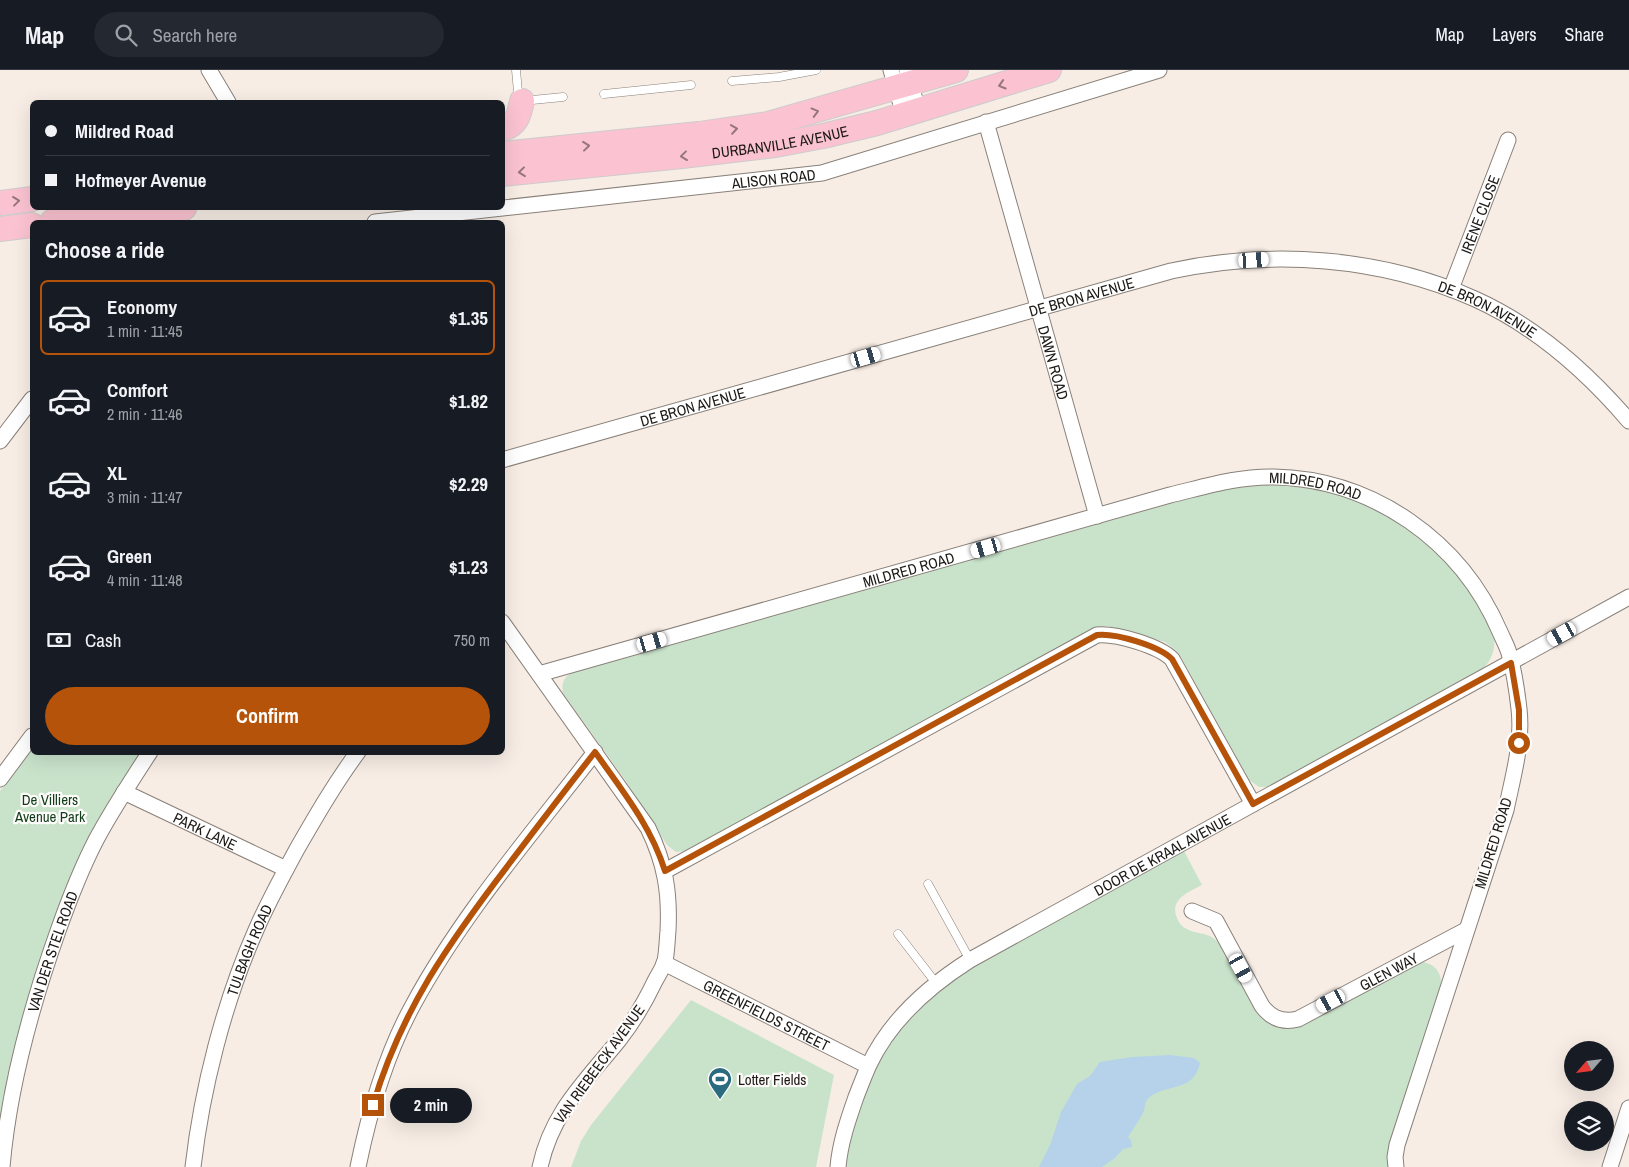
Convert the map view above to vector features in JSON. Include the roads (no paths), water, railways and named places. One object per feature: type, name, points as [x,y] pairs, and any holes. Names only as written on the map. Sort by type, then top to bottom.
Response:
[{"type":"main road","name":"DURBANVILLE AVENUE","points":[[505,154],[699,134],[768,124],[901,78],[956,70]]},
{"type":"main road","name":"DURBANVILLE AVENUE","points":[[505,174],[775,145],[823,136],[911,113],[1049,70]]},
{"type":"main road","points":[[505,127],[516,121],[522,101]]},
{"type":"main road","points":[[0,203],[30,200]]},
{"type":"main road","points":[[71,220],[165,210]]},
{"type":"main road","points":[[0,229],[30,225]]},
{"type":"street","points":[[209,70],[227,100]]},
{"type":"street","name":"ALISON ROAD","points":[[505,208],[822,173],[1159,70]]},
{"type":"street","points":[[901,78],[911,113]]},
{"type":"street","name":"DAWN ROAD","points":[[986,122],[1097,516]]},
{"type":"street","name":"IRENE CLOSE","points":[[1451,289],[1508,140]]},
{"type":"street","name":"ALISON ROAD","points":[[393,220],[484,210]]},
{"type":"street","name":"DE BRON AVENUE","points":[[505,459],[1171,271],[1226,261],[1268,259],[1335,261],[1394,273],[1451,289],[1477,300],[1547,343],[1591,380],[1629,421]]},
{"type":"street","points":[[0,441],[30,402]]},
{"type":"street","name":"MILDRED ROAD","points":[[539,674],[1170,495],[1250,477],[1304,480],[1341,488],[1362,495],[1389,508],[1421,529],[1454,560],[1472,582],[1490,611],[1509,652],[1519,710],[1519,743],[1506,810],[1397,1145],[1396,1167]]},
{"type":"street","name":"DOOR DE KRAAL AVENUE","points":[[838,1167],[846,1128],[868,1066],[904,1014],[936,984],[970,960],[1629,597]]},
{"type":"street","name":"VAN RIEBEECK AVENUE","points":[[505,626],[648,828],[665,871],[668,904],[667,947],[664,963],[646,998],[626,1030],[575,1092],[562,1111],[551,1132],[540,1167]]},
{"type":"street","points":[[665,871],[1097,635],[1111,635],[1156,648],[1172,659],[1253,804]]},
{"type":"street","points":[[0,779],[30,739]]},
{"type":"street","points":[[358,1167],[376,1094],[388,1062],[417,998],[436,964],[462,925],[595,752]]},
{"type":"street","name":"VAN DER STEL ROAD","points":[[2,1167],[12,1092],[28,1021],[73,890],[96,841],[148,755]]},
{"type":"street","name":"TULBAGH ROAD","points":[[193,1167],[210,1072],[225,1016],[256,929],[286,869],[317,814],[356,755]]},
{"type":"street","name":"PARK LANE","points":[[124,792],[286,869]]},
{"type":"street","name":"GLEN WAY","points":[[1192,911],[1216,922],[1262,1006],[1271,1016],[1284,1020],[1298,1019],[1466,930]]},
{"type":"street","name":"GREENFIELDS STREET","points":[[664,963],[868,1066]]},
{"type":"street","points":[[1610,1167],[1629,1108]]},
{"type":"lane","points":[[516,70],[518,92],[522,101],[563,97]]},
{"type":"lane","points":[[732,82],[779,77],[816,70]]},
{"type":"lane","points":[[604,94],[691,85]]},
{"type":"lane","points":[[928,884],[970,960]]},
{"type":"lane","points":[[898,934],[936,984]]},
{"type":"water","points":[[1170,1055],[1194,1058],[1200,1063],[1197,1072],[1187,1083],[1159,1092],[1149,1098],[1143,1113],[1128,1137],[1131,1140],[1132,1147],[1123,1149],[1115,1158],[1102,1167],[1039,1167],[1050,1145],[1061,1112],[1077,1084],[1090,1076],[1100,1062],[1132,1057]]},
{"type":"place","name":"Lotter Fields","points":[[720,1100]]},
{"type":"park label","name":"De Villiers Avenue Park","points":[[50,808]]}]
